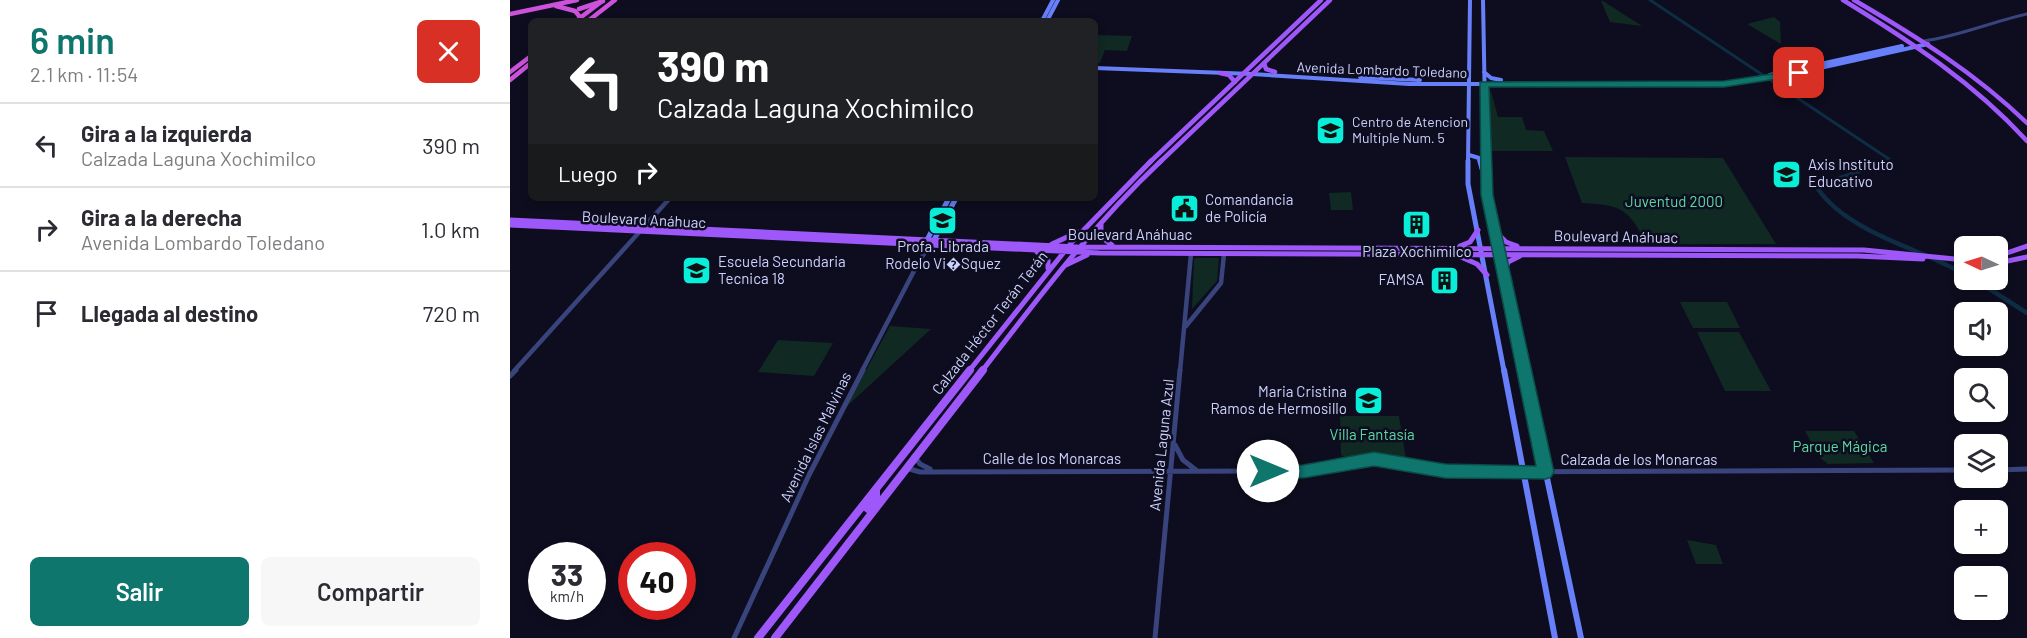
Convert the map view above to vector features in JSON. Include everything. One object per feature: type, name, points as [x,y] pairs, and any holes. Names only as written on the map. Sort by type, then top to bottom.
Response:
[{"type":"highway","points":[[510,13],[561,0]]},
{"type":"highway","points":[[510,13],[579,0]]},
{"type":"highway","points":[[579,0],[571,8],[579,9],[604,0]]},
{"type":"highway","points":[[583,18],[604,0]]},
{"type":"highway","points":[[584,18],[613,0]]},
{"type":"highway","points":[[535,9],[563,7],[578,13],[580,18]]},
{"type":"highway","points":[[510,72],[528,58]]},
{"type":"highway","points":[[510,80],[528,65]]},
{"type":"main road","points":[[1044,18],[1053,0]]},
{"type":"main road","points":[[1049,18],[1058,0]]},
{"type":"main road","name":"Calzada Héctor Terán Terán","points":[[775,638],[1057,273],[1068,250],[1077,247],[1121,199],[1321,0]]},
{"type":"main road","name":"Calzada Héctor Terán Terán","points":[[758,638],[920,432],[1086,227],[1235,82],[1264,63],[1330,0]]},
{"type":"main road","points":[[1470,0],[1469,188],[1555,638]]},
{"type":"main road","points":[[1483,0],[1486,188]]},
{"type":"main road","points":[[1854,0],[1926,42],[1984,83],[2027,123]]},
{"type":"main road","points":[[1841,1],[1854,6],[1915,45],[1981,94],[2027,141]]},
{"type":"main road","name":"Avenida Lombardo Toledano","points":[[1098,66],[1220,73],[1275,72],[1387,80],[1724,84],[1767,78],[1926,42]]},
{"type":"main road","points":[[1264,63],[1266,69],[1275,72]]},
{"type":"main road","name":"Avenida Lombardo Toledano","points":[[1098,66],[1450,84],[1470,82]]},
{"type":"main road","points":[[1123,69],[1140,67]]},
{"type":"main road","points":[[1484,71],[1488,76],[1501,80]]},
{"type":"main road","points":[[1220,73],[1229,75],[1235,82]]},
{"type":"main road","name":"Avenida Lombardo Toledano","points":[[1484,82],[1501,80],[1730,81],[1767,78]]},
{"type":"main road","points":[[1598,84],[1612,81]]},
{"type":"main road","points":[[1628,84],[1639,81]]},
{"type":"main road","points":[[1450,84],[1464,86],[1470,92]]},
{"type":"main road","points":[[1470,123],[1471,150],[1485,155]]},
{"type":"main road","points":[[1157,165],[1176,143],[1174,140]]},
{"type":"main road","points":[[1469,155],[1481,160],[1503,277],[1581,638]]},
{"type":"main road","points":[[1121,199],[1119,196],[1135,177]]},
{"type":"main road","points":[[929,244],[948,201]]},
{"type":"main road","points":[[929,244],[954,201]]},
{"type":"main road","points":[[1102,219],[1099,230],[1101,237],[1106,242],[1122,247]]},
{"type":"main road","name":"Boulevard Anáhuac","points":[[510,220],[1034,251],[1068,250]]},
{"type":"main road","name":"Boulevard Anáhuac","points":[[510,225],[643,229]]},
{"type":"main road","points":[[1042,245],[1064,240],[1086,227]]},
{"type":"main road","points":[[1452,251],[1470,242],[1478,230]]},
{"type":"main road","points":[[1494,230],[1506,242],[1527,248]]},
{"type":"main road","name":"Boulevard Anáhuac","points":[[929,244],[1042,245],[1099,253],[1191,254],[1331,247],[1410,248],[1522,255],[1858,256],[1954,261]]},
{"type":"main road","points":[[2008,253],[2027,246]]},
{"type":"main road","name":"Boulevard Anáhuac","points":[[1077,247],[1326,254],[1452,251]]},
{"type":"main road","points":[[1326,254],[1331,247]]},
{"type":"main road","points":[[1365,254],[1406,252],[1410,248]]},
{"type":"main road","name":"Boulevard Anáhuac","points":[[1498,252],[1527,248],[1857,250],[1908,253],[1954,259]]},
{"type":"main road","points":[[1572,255],[1596,252],[1598,249]]},
{"type":"main road","points":[[1034,251],[1048,260],[1049,266],[1043,278]]},
{"type":"main road","points":[[1452,251],[1473,261],[1487,275]]},
{"type":"main road","points":[[1057,273],[1075,259],[1099,253]]},
{"type":"main road","points":[[1503,277],[1508,262],[1522,255]]},
{"type":"main road","points":[[2008,261],[2027,257]]},
{"type":"main road","points":[[905,467],[905,459],[920,432]]},
{"type":"main road","points":[[858,528],[876,497],[876,489]]},
{"type":"street","points":[[1926,42],[1959,36],[1994,21],[2027,14]]},
{"type":"street","points":[[510,376],[667,201]]},
{"type":"street","name":"Avenida Islas Malvinas","points":[[734,638],[825,443],[929,244]]},
{"type":"street","points":[[1186,326],[1221,283],[1224,251]]},
{"type":"street","name":"Avenida Laguna Azul","points":[[1155,638],[1186,326],[1184,305],[1191,254]]},
{"type":"street","points":[[1184,305],[1188,311],[1197,311]]},
{"type":"street","points":[[1174,442],[1183,460],[1198,471]]},
{"type":"street","points":[[914,456],[920,464],[932,471]]},
{"type":"street","name":"Calzada de los Monarcas","points":[[1171,471],[1303,471],[1374,459],[1445,471],[1954,470]]},
{"type":"street","name":"Calle de los Monarcas","points":[[905,467],[916,472],[1171,471]]},
{"type":"street","points":[[2008,470],[2027,469]]},
{"type":"green space","points":[[1601,1],[1603,1],[1642,26],[1610,22]]},
{"type":"green space","points":[[1774,17],[1780,22],[1781,44],[1747,24]]},
{"type":"green space","points":[[1098,35],[1132,36],[1127,51],[1105,50],[1098,63]]},
{"type":"green space","points":[[1491,91],[1498,117],[1522,117],[1526,130],[1544,131],[1553,151],[1492,151],[1488,149],[1488,95]]},
{"type":"green space","name":"Juventud 2000","points":[[1565,157],[1723,158],[1776,244],[1647,244],[1635,223],[1623,211],[1607,205],[1582,203]]},
{"type":"green space","points":[[1351,192],[1353,210],[1331,210],[1329,193]]},
{"type":"green space","points":[[1219,258],[1217,281],[1192,309],[1194,259]]},
{"type":"green space","points":[[1680,302],[1727,302],[1740,328],[1693,328]]},
{"type":"green space","points":[[890,326],[931,329],[846,407]]},
{"type":"green space","points":[[1697,332],[1739,332],[1771,391],[1725,391]]},
{"type":"green space","points":[[778,340],[833,343],[814,376],[758,372]]},
{"type":"green space","name":"Villa Fantasía","points":[[1340,416],[1399,416],[1406,459],[1381,454],[1345,457],[1341,455]]},
{"type":"green space","name":"Parque Mágica","points":[[1805,431],[1854,431],[1874,463],[1828,464],[1819,457]]},
{"type":"green space","points":[[1687,540],[1716,545],[1723,564],[1696,564]]},
{"type":"waterway","points":[[1650,0],[1889,159],[1886,162]]},
{"type":"waterway","points":[[1886,162],[1826,183],[1818,189],[1828,201],[1852,220],[1881,236],[1925,255]]},
{"type":"waterway","points":[[1932,258],[1954,269]]},
{"type":"waterway","points":[[1991,290],[2027,313]]},
{"type":"place","name":"Centro de Atencion Multiple Num. 5","points":[[1331,130]]},
{"type":"place","name":"Axis Instituto Educativo","points":[[1787,174]]},
{"type":"place","name":"Comandancia de Policía","points":[[1184,209]]},
{"type":"place","name":"Profa. Librada Rodelo Vi�Squez","points":[[943,220]]},
{"type":"place","name":"Plaza Xochimilco","points":[[1417,225]]},
{"type":"place","name":"Escuela Secundaria Tecnica 18","points":[[697,271]]},
{"type":"place","name":"FAMSA","points":[[1445,280]]},
{"type":"place","name":"Maria Cristina Ramos de Hermosillo","points":[[1368,401]]},
{"type":"route","points":[[1268,471],[1303,471],[1374,459],[1445,471],[1546,472],[1487,195],[1484,84],[1724,84],[1799,73]]}]
